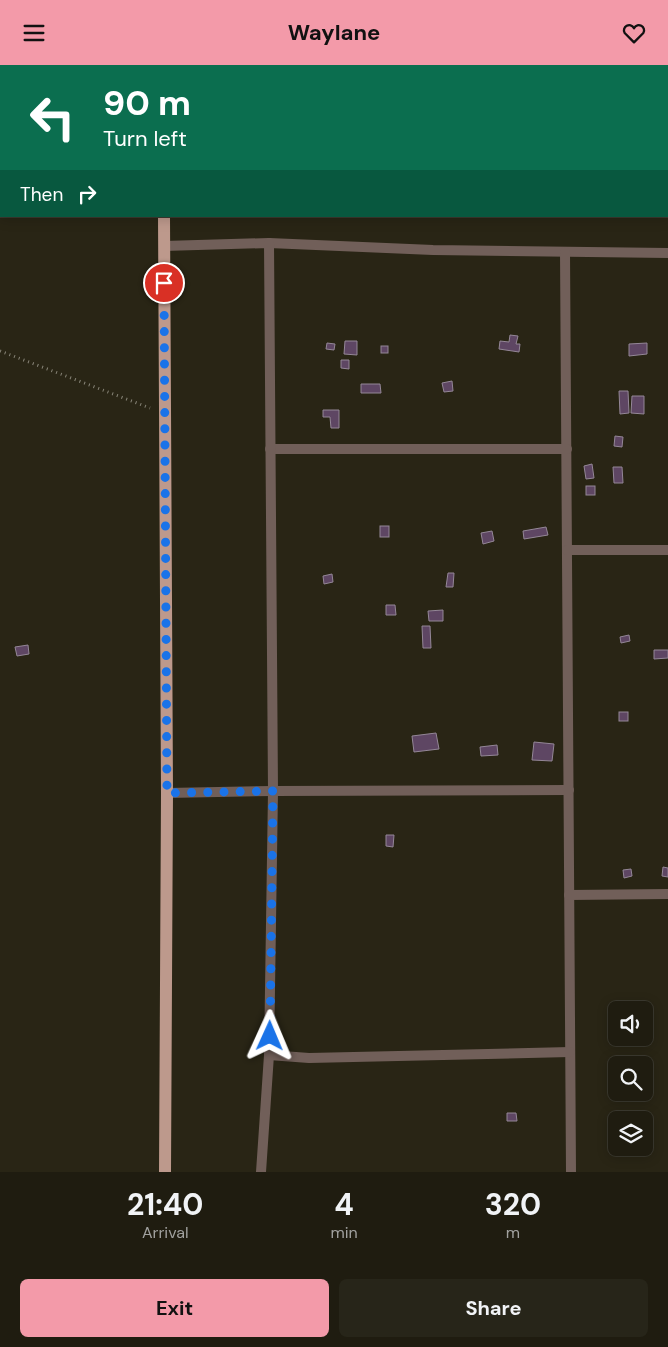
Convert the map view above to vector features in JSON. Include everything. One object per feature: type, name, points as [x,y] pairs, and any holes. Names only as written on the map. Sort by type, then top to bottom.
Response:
[{"type":"main road","points":[[164,217],[167,793],[166,1172]]},
{"type":"lane","points":[[164,246],[269,243],[433,250],[668,253]]},
{"type":"lane","points":[[262,1172],[269,1055],[273,791],[269,243]]},
{"type":"lane","points":[[566,252],[571,1172]]},
{"type":"lane","points":[[270,449],[566,449]]},
{"type":"lane","points":[[567,550],[668,551]]},
{"type":"lane","points":[[167,793],[569,789]]},
{"type":"lane","points":[[569,895],[668,894]]},
{"type":"lane","points":[[269,1055],[309,1058],[570,1052]]},
{"type":"path","points":[[0,351],[165,414]]},
{"type":"building","points":[[510,335],[518,336],[516,344],[520,344],[519,352],[499,349],[500,341],[509,342]]},
{"type":"building","points":[[345,341],[357,341],[357,355],[344,354]]},
{"type":"building","points":[[327,343],[335,344],[334,350],[326,349]]},
{"type":"building","points":[[647,343],[647,354],[629,356],[629,344]]},
{"type":"building","points":[[381,346],[388,346],[388,353],[381,353]]},
{"type":"building","points":[[341,360],[349,360],[349,369],[341,368]]},
{"type":"building","points":[[452,381],[453,391],[444,392],[442,383]]},
{"type":"building","points":[[361,384],[380,384],[381,393],[361,393]]},
{"type":"building","points":[[619,391],[628,391],[629,413],[620,414]]},
{"type":"building","points":[[632,396],[644,396],[644,414],[631,413]]},
{"type":"building","points":[[323,410],[339,410],[339,428],[331,428],[330,417],[323,417]]},
{"type":"building","points":[[615,436],[623,437],[622,447],[614,446]]},
{"type":"building","points":[[592,464],[594,478],[586,479],[584,466]]},
{"type":"building","points":[[613,467],[622,467],[623,483],[614,483]]},
{"type":"building","points":[[586,486],[595,486],[595,495],[586,495]]},
{"type":"building","points":[[380,526],[389,526],[389,537],[380,537]]},
{"type":"building","points":[[546,527],[548,535],[524,539],[523,531]]},
{"type":"building","points":[[492,531],[494,541],[483,544],[481,533]]},
{"type":"building","points":[[448,573],[454,573],[453,587],[446,587]]},
{"type":"building","points":[[332,574],[333,582],[324,584],[323,576]]},
{"type":"building","points":[[386,605],[395,605],[396,615],[386,615]]},
{"type":"building","points":[[443,610],[443,621],[429,621],[428,611]]},
{"type":"building","points":[[422,626],[430,626],[431,648],[423,648]]},
{"type":"building","points":[[629,635],[630,641],[621,643],[620,637]]},
{"type":"building","points":[[28,645],[29,654],[17,656],[15,647]]},
{"type":"building","points":[[654,650],[668,650],[668,658],[654,659]]},
{"type":"building","points":[[619,712],[628,712],[628,721],[619,721]]},
{"type":"building","points":[[436,733],[439,749],[414,752],[412,736]]},
{"type":"building","points":[[534,742],[554,744],[552,761],[532,760]]},
{"type":"building","points":[[497,745],[498,755],[481,756],[480,747]]},
{"type":"building","points":[[386,835],[394,835],[393,847],[386,846]]},
{"type":"building","points":[[663,867],[668,868],[668,877],[662,876]]},
{"type":"building","points":[[631,869],[632,876],[624,878],[623,870]]},
{"type":"building","points":[[507,1113],[516,1113],[517,1121],[507,1121]]},
{"type":"route","points":[[164,283],[167,793],[273,791],[270,1036]]}]
